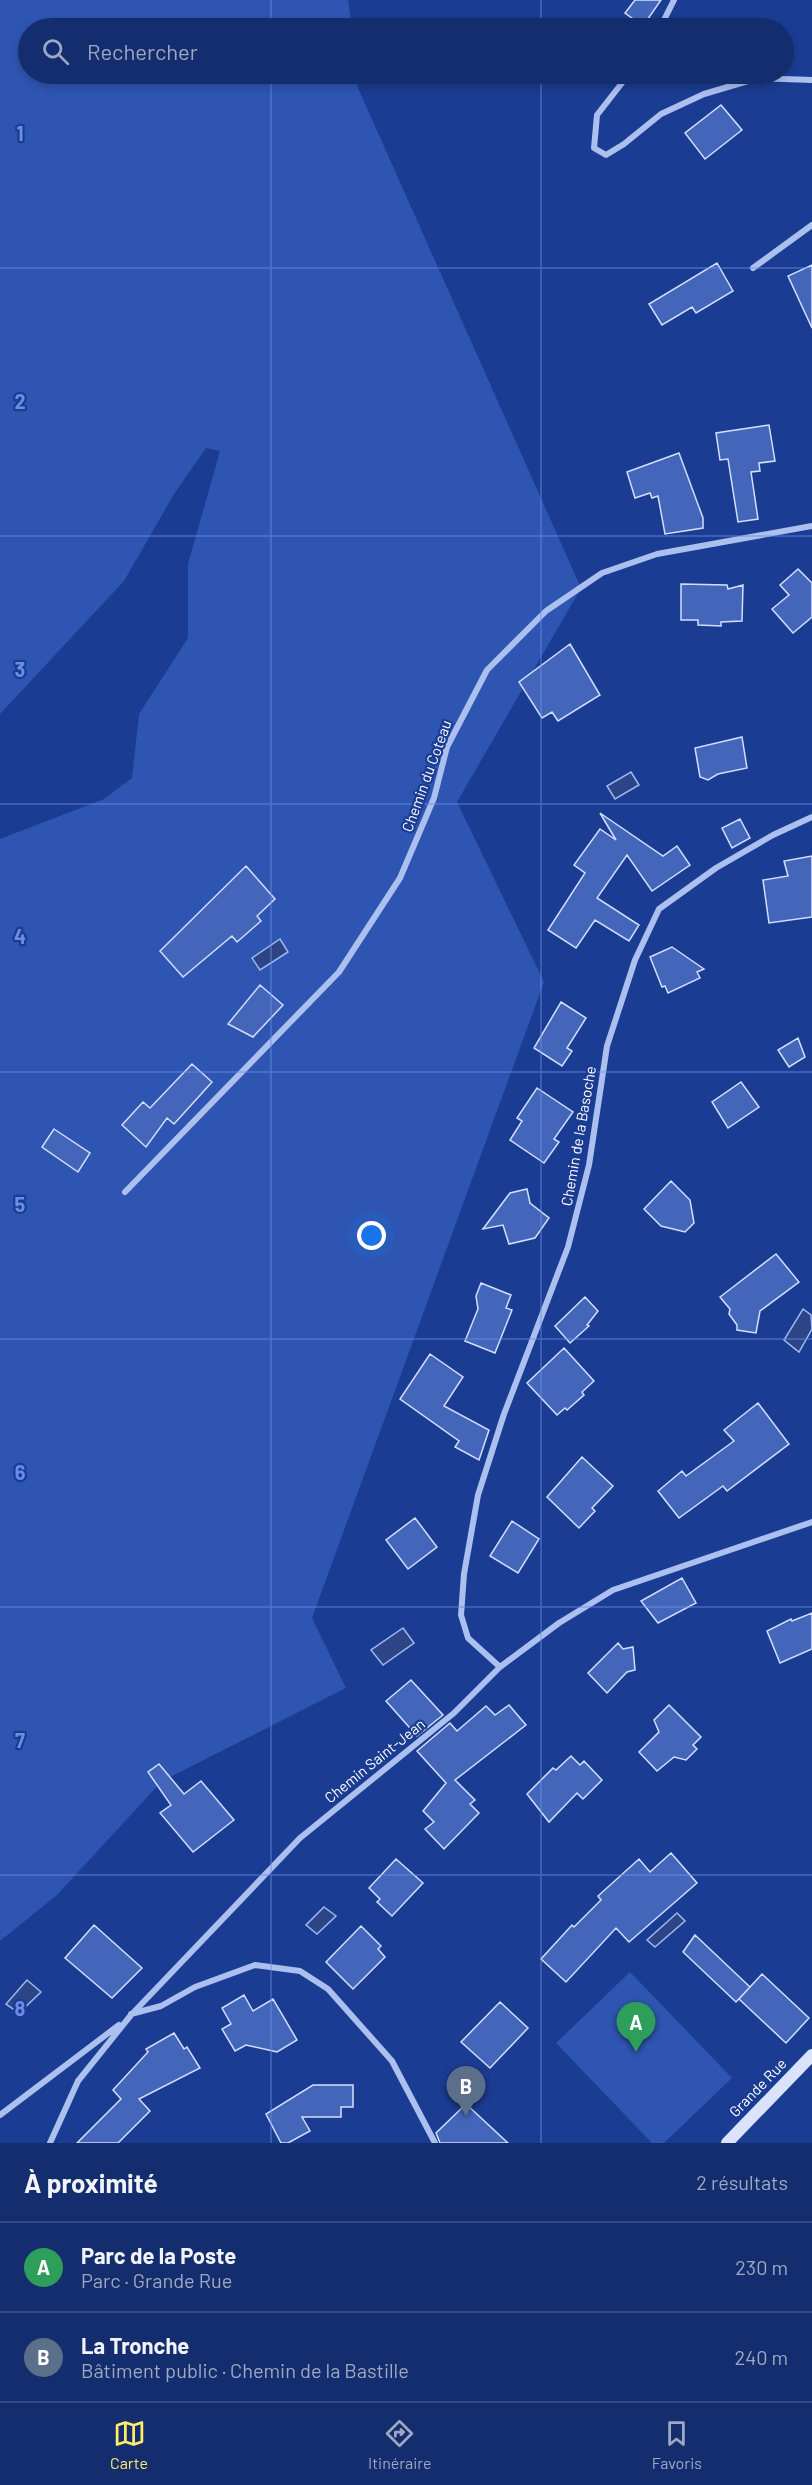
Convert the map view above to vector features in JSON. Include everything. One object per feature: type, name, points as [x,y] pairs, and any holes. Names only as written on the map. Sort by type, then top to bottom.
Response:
[{"type":"main road","name":"Grande Rue","points":[[726,2143],[812,2055]]},
{"type":"street","points":[[665,18],[674,0]]},
{"type":"street","points":[[794,79],[812,80]]},
{"type":"street","points":[[621,84],[597,115],[594,148],[606,154],[624,144],[661,114],[704,94],[738,84]]},
{"type":"street","points":[[753,268],[812,225]]},
{"type":"street","name":"Chemin du Coteau","points":[[125,1192],[339,972],[400,878],[434,798],[447,747],[487,670],[546,611],[602,573],[657,554],[812,526]]},
{"type":"street","name":"Chemin de la Basoche","points":[[500,1667],[468,1638],[462,1614],[464,1574],[474,1518],[504,1414],[568,1247],[589,1165],[607,1047],[635,960],[659,909],[716,868],[812,817]]},
{"type":"street","name":"Chemin Saint-Jean","points":[[50,2143],[78,2081],[130,2015],[300,1838],[454,1713],[500,1667],[559,1623],[613,1590],[812,1522]]},
{"type":"street","points":[[0,2115],[130,2015],[161,2006],[195,1987],[255,1965],[300,1971],[328,1989],[392,2061],[435,2143]]},
{"type":"shaded area","points":[[0,0],[348,0],[351,18],[18,18],[18,84],[358,84],[581,588],[457,802],[544,982],[312,1618],[346,1688],[162,1781],[57,1895],[0,1941],[0,839],[104,799],[132,778],[139,714],[188,638],[188,564],[220,451],[206,448],[174,494],[124,581],[0,714]]},
{"type":"shaded area","points":[[631,772],[639,785],[615,799],[607,786]]},
{"type":"shaded area","points":[[280,939],[288,952],[260,970],[252,958]]},
{"type":"shaded area","points":[[803,1309],[811,1315],[812,1329],[799,1352],[784,1340]]},
{"type":"shaded area","points":[[403,1628],[414,1643],[383,1665],[371,1650]]},
{"type":"shaded area","points":[[324,1907],[336,1916],[317,1934],[306,1925]]},
{"type":"shaded area","points":[[677,1913],[685,1921],[655,1947],[647,1940]]},
{"type":"shaded area","points":[[630,1972],[732,2078],[664,2143],[652,2143],[556,2043]]},
{"type":"shaded area","points":[[27,1980],[41,1992],[19,2013],[6,2004]]},
{"type":"building","points":[[635,0],[661,0],[649,18],[632,18],[625,13]]},
{"type":"building","points":[[721,105],[742,130],[705,159],[685,133]]},
{"type":"building","points":[[717,263],[733,291],[696,313],[692,307],[662,325],[649,304]]},
{"type":"building","points":[[812,265],[812,328],[788,276]]},
{"type":"building","points":[[769,425],[775,461],[759,463],[760,471],[751,472],[758,519],[738,522],[728,459],[720,460],[716,433]]},
{"type":"building","points":[[679,453],[703,518],[703,528],[665,534],[658,496],[652,498],[650,493],[635,498],[627,472]]},
{"type":"building","points":[[798,569],[812,583],[812,617],[793,633],[772,609],[789,595],[780,585]]},
{"type":"building","points":[[681,584],[727,585],[728,589],[743,585],[742,621],[721,622],[721,626],[698,625],[698,620],[681,620]]},
{"type":"building","points":[[570,644],[600,695],[558,721],[552,712],[542,718],[519,682]]},
{"type":"building","points":[[742,737],[747,768],[718,774],[708,780],[700,777],[695,748]]},
{"type":"building","points":[[600,813],[663,856],[677,846],[690,865],[652,891],[627,855],[597,898],[639,925],[629,941],[595,920],[576,948],[548,930],[585,873],[574,865],[600,829],[616,840]]},
{"type":"building","points":[[740,819],[750,838],[732,848],[722,828]]},
{"type":"building","points":[[812,856],[812,917],[769,923],[763,880],[788,876],[784,861]]},
{"type":"building","points":[[246,866],[275,899],[257,916],[261,921],[237,942],[232,936],[183,977],[160,951]]},
{"type":"building","points":[[672,947],[704,969],[697,972],[700,978],[668,993],[665,986],[662,987],[650,957]]},
{"type":"building","points":[[260,985],[283,1005],[253,1037],[228,1024]]},
{"type":"building","points":[[561,1002],[586,1018],[567,1048],[572,1051],[562,1066],[534,1048]]},
{"type":"building","points":[[798,1038],[805,1057],[789,1067],[778,1050]]},
{"type":"building","points":[[192,1064],[212,1082],[174,1124],[167,1118],[146,1147],[122,1125],[143,1102],[150,1108]]},
{"type":"building","points":[[741,1082],[759,1107],[728,1128],[712,1102]]},
{"type":"building","points":[[537,1088],[573,1112],[554,1139],[559,1142],[544,1163],[510,1140],[522,1121],[517,1118]]},
{"type":"building","points":[[54,1129],[90,1153],[78,1172],[42,1147]]},
{"type":"building","points":[[671,1181],[690,1200],[694,1223],[685,1232],[661,1226],[644,1209]]},
{"type":"building","points":[[527,1189],[530,1203],[549,1218],[535,1238],[509,1244],[503,1225],[483,1229],[510,1193]]},
{"type":"building","points":[[776,1254],[799,1282],[760,1311],[756,1333],[737,1330],[737,1325],[729,1314],[730,1309],[720,1297]]},
{"type":"building","points":[[481,1283],[511,1295],[506,1308],[512,1310],[495,1353],[465,1341],[478,1309],[476,1296]]},
{"type":"building","points":[[585,1297],[598,1311],[587,1325],[589,1326],[570,1343],[555,1326]]},
{"type":"building","points":[[564,1348],[594,1381],[582,1392],[584,1395],[567,1410],[565,1408],[557,1415],[527,1383]]},
{"type":"building","points":[[430,1354],[463,1377],[444,1406],[489,1430],[479,1460],[455,1447],[459,1441],[400,1399]]},
{"type":"building","points":[[758,1403],[789,1444],[727,1491],[723,1486],[679,1518],[658,1491],[682,1471],[686,1476],[734,1441],[724,1430]]},
{"type":"building","points":[[582,1457],[613,1486],[592,1508],[595,1511],[579,1528],[547,1497]]},
{"type":"building","points":[[415,1518],[437,1547],[408,1569],[386,1540]]},
{"type":"building","points":[[512,1521],[539,1539],[518,1573],[490,1556]]},
{"type":"building","points":[[682,1578],[696,1603],[658,1623],[641,1601]]},
{"type":"building","points":[[812,1613],[812,1649],[780,1663],[767,1631],[791,1619],[792,1621]]},
{"type":"building","points":[[618,1643],[623,1649],[633,1647],[635,1670],[627,1672],[607,1693],[588,1673]]},
{"type":"building","points":[[411,1680],[443,1715],[417,1736],[386,1701]]},
{"type":"building","points":[[509,1705],[526,1725],[455,1780],[475,1800],[470,1804],[479,1813],[444,1849],[425,1829],[434,1822],[423,1811],[446,1783],[417,1751],[450,1723],[457,1731],[486,1706],[495,1715]]},
{"type":"building","points":[[669,1705],[701,1737],[693,1745],[697,1749],[686,1760],[674,1757],[657,1771],[639,1752],[659,1732],[654,1720]]},
{"type":"building","points":[[571,1756],[580,1765],[584,1761],[602,1780],[583,1799],[577,1793],[549,1822],[527,1794],[553,1768],[556,1770]]},
{"type":"building","points":[[159,1764],[184,1794],[201,1781],[234,1820],[193,1852],[160,1813],[171,1805],[148,1772]]},
{"type":"building","points":[[671,1853],[697,1883],[629,1942],[616,1928],[566,1982],[541,1959],[572,1925],[574,1927],[601,1900],[598,1896],[639,1859],[650,1872]]},
{"type":"building","points":[[396,1859],[423,1883],[392,1916],[377,1902],[380,1899],[369,1888]]},
{"type":"building","points":[[94,1925],[142,1968],[112,1998],[65,1958]]},
{"type":"building","points":[[361,1926],[381,1946],[378,1949],[385,1957],[353,1989],[326,1962]]},
{"type":"building","points":[[695,1935],[750,1987],[736,2002],[683,1952]]},
{"type":"building","points":[[762,1974],[809,2018],[786,2043],[739,1999]]},
{"type":"building","points":[[244,1995],[253,2011],[273,1999],[297,2040],[277,2052],[246,2045],[235,2051],[222,2029],[231,2024],[222,2008]]},
{"type":"building","points":[[500,2002],[528,2028],[490,2068],[461,2042]]},
{"type":"building","points":[[174,2033],[184,2049],[187,2047],[200,2068],[139,2099],[150,2111],[118,2143],[77,2143],[121,2099],[113,2090],[148,2052],[146,2049]]},
{"type":"building","points":[[313,2085],[353,2085],[353,2107],[341,2107],[341,2117],[302,2117],[310,2131],[288,2143],[281,2143],[266,2114]]},
{"type":"building","points":[[466,2104],[508,2143],[440,2143],[436,2133]]},
{"type":"place","name":"Parc de la Poste","points":[[636,2052]]},
{"type":"place","name":"La Tronche","points":[[466,2116]]}]
